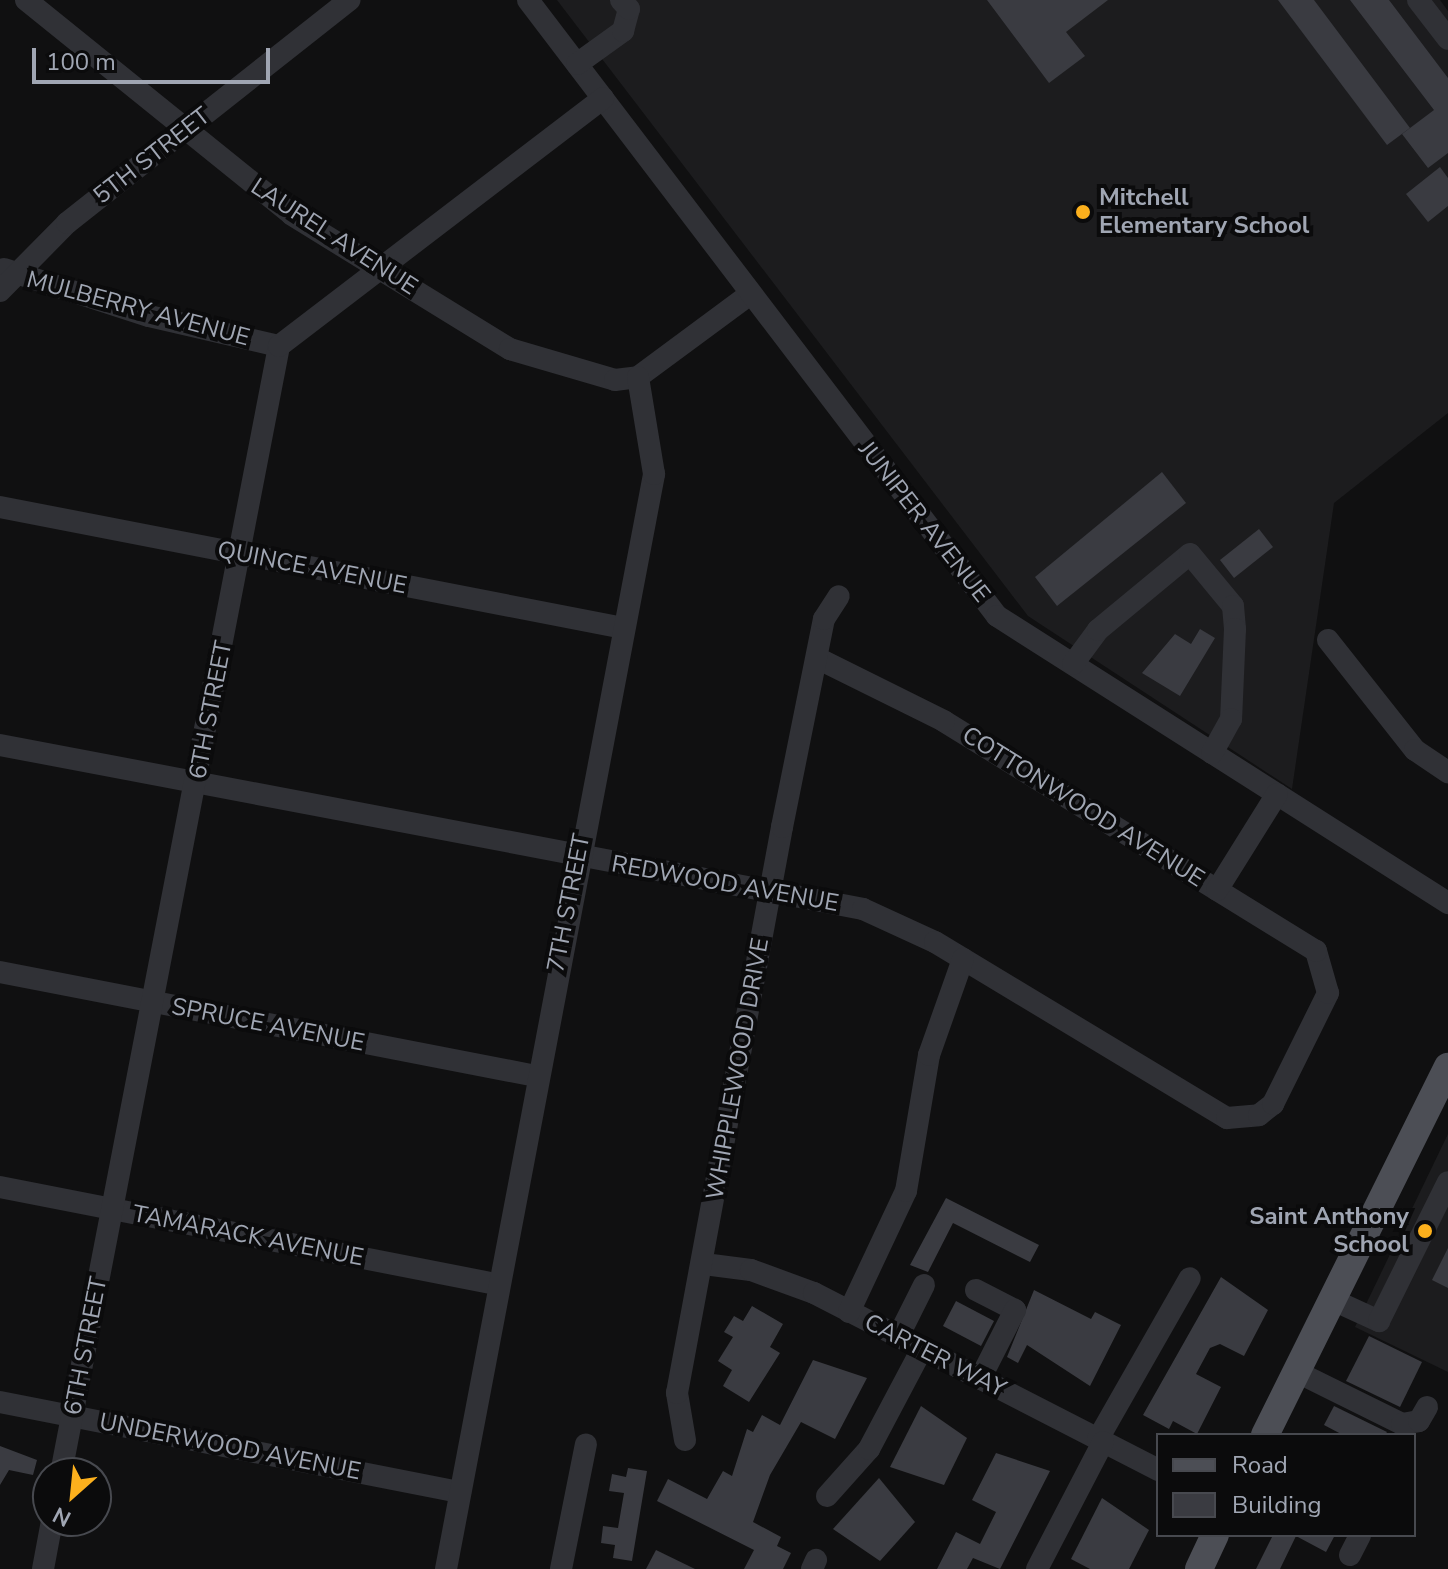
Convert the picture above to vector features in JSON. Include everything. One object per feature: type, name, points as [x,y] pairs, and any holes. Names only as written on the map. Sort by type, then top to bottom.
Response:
[{"type":"main road","points":[[1266,1433],[1448,1067]]},
{"type":"main road","points":[[1199,1569],[1214,1537]]},
{"type":"street","name":"LAUREL AVENUE","points":[[26,0],[292,215],[510,349],[615,380],[638,377]]},
{"type":"street","name":"5TH STREET","points":[[4,278],[349,0]]},
{"type":"street","name":"JUNIPER AVENUE","points":[[528,0],[997,616],[1448,903]]},
{"type":"street","points":[[577,64],[623,31],[629,9],[621,0]]},
{"type":"street","points":[[1418,0],[1448,39]]},
{"type":"street","points":[[279,346],[603,98]]},
{"type":"street","name":"MULBERRY AVENUE","points":[[4,278],[279,346]]},
{"type":"street","points":[[638,377],[750,294]]},
{"type":"street","name":"6TH STREET","points":[[64,1457],[242,554],[279,346]]},
{"type":"street","name":"7TH STREET","points":[[446,1569],[496,1284],[654,474],[638,377]]},
{"type":"street","name":"QUINCE AVENUE","points":[[0,507],[623,628]]},
{"type":"street","points":[[1073,664],[1098,630],[1190,554],[1233,606],[1235,629],[1231,719],[1212,753]]},
{"type":"street","name":"WHIPPLEWOOD DRIVE","points":[[685,1440],[677,1393],[704,1264],[769,892],[824,619],[839,596]]},
{"type":"street","points":[[1328,640],[1415,750],[1448,772]]},
{"type":"street","name":"COTTONWOOD AVENUE","points":[[817,658],[944,721],[1316,951],[1329,979],[1273,1104],[1259,1115]]},
{"type":"street","name":"REDWOOD AVENUE","points":[[0,745],[891,918],[1227,1118],[1259,1115]]},
{"type":"street","points":[[1217,890],[1277,794]]},
{"type":"street","points":[[849,1312],[906,1191],[929,1055],[963,959]]},
{"type":"street","name":"SPRUCE AVENUE","points":[[0,972],[536,1076]]},
{"type":"street","points":[[1333,1300],[1379,1321],[1448,1182]]},
{"type":"street","name":"TAMARACK AVENUE","points":[[0,1187],[496,1284]]},
{"type":"street","name":"CARTER WAY","points":[[704,1264],[751,1270],[849,1312],[1156,1469]]},
{"type":"street","points":[[1037,1569],[1101,1440],[1190,1278]]},
{"type":"street","points":[[898,1337],[924,1285]]},
{"type":"street","points":[[976,1290],[1015,1310],[980,1379]]},
{"type":"street","points":[[827,1496],[869,1449],[922,1349]]},
{"type":"street","points":[[1297,1372],[1402,1424],[1419,1421],[1427,1407]]},
{"type":"street","name":"UNDERWOOD AVENUE","points":[[0,1402],[460,1492]]},
{"type":"street","points":[[568,1566],[586,1444]]},
{"type":"street","points":[[43,1569],[49,1537]]},
{"type":"street","points":[[1350,1555],[1359,1537]]},
{"type":"shaded area","name":"Mitchell Elementary School","points":[[557,0],[1440,0],[1448,11],[1448,413],[1334,503],[1292,789],[1028,616]]},
{"type":"shaded area","name":"Saint Anthony School","points":[[1448,1134],[1448,1372],[1355,1327]]},
{"type":"building","points":[[987,0],[1108,0],[1066,32],[1085,56],[1049,83]]},
{"type":"building","points":[[1278,0],[1314,0],[1410,128],[1387,145]]},
{"type":"building","points":[[1350,0],[1389,0],[1448,78],[1448,153],[1428,168],[1402,134],[1434,110]]},
{"type":"building","points":[[1440,167],[1448,178],[1448,206],[1428,222],[1406,194]]},
{"type":"building","points":[[1162,472],[1186,503],[1057,606],[1035,577]]},
{"type":"building","points":[[1259,529],[1273,547],[1234,578],[1220,560]]},
{"type":"building","points":[[1200,629],[1215,638],[1180,696],[1142,673],[1175,634],[1191,644]]},
{"type":"building","points":[[946,1198],[1039,1245],[1030,1262],[953,1223],[928,1272],[910,1265]]},
{"type":"building","points":[[1448,1248],[1448,1288],[1432,1280]]},
{"type":"building","points":[[1221,1277],[1268,1310],[1244,1356],[1220,1344],[1210,1348],[1196,1374],[1221,1387],[1198,1433],[1173,1421],[1169,1429],[1143,1415]]},
{"type":"building","points":[[1034,1290],[1091,1319],[1095,1312],[1121,1325],[1090,1386],[1027,1345],[1018,1363],[1007,1357]]},
{"type":"building","points":[[956,1301],[994,1321],[981,1346],[943,1326]]},
{"type":"building","points":[[752,1306],[783,1324],[770,1347],[780,1353],[749,1402],[723,1386],[732,1370],[718,1361],[733,1337],[724,1332],[734,1316],[743,1321]]},
{"type":"building","points":[[1369,1336],[1422,1362],[1400,1407],[1346,1381]]},
{"type":"building","points":[[813,1360],[867,1378],[835,1439],[801,1422],[770,1475],[753,1522],[781,1537],[777,1546],[791,1553],[783,1569],[744,1569],[754,1550],[657,1501],[668,1479],[707,1499],[723,1471],[732,1476],[747,1429],[753,1432],[762,1415],[780,1425]]},
{"type":"building","points":[[921,1406],[967,1438],[944,1485],[890,1467]]},
{"type":"building","points":[[1334,1406],[1387,1432],[1339,1433],[1324,1425]]},
{"type":"building","points":[[0,1446],[32,1458],[32,1475],[9,1470],[0,1485]]},
{"type":"building","points":[[996,1453],[1050,1471],[1000,1569],[973,1558],[967,1569],[937,1569],[956,1532],[980,1544],[996,1512],[972,1500]]},
{"type":"building","points":[[628,1468],[647,1471],[632,1561],[613,1558],[615,1545],[601,1543],[603,1526],[618,1528],[624,1493],[609,1491],[612,1474],[626,1477]]},
{"type":"building","points":[[879,1478],[915,1522],[880,1561],[833,1529]]},
{"type":"building","points":[[1102,1498],[1149,1530],[1129,1569],[1090,1569],[1071,1559]]},
{"type":"building","points":[[1272,1537],[1296,1537],[1280,1569],[1256,1569]]},
{"type":"building","points":[[1298,1537],[1334,1537],[1326,1552]]},
{"type":"building","points":[[656,1550],[695,1569],[646,1569]]},
{"type":"place","name":"Mitchell Elementary School","points":[[1083,212]]},
{"type":"place","name":"Saint Anthony School","points":[[1425,1231]]}]
